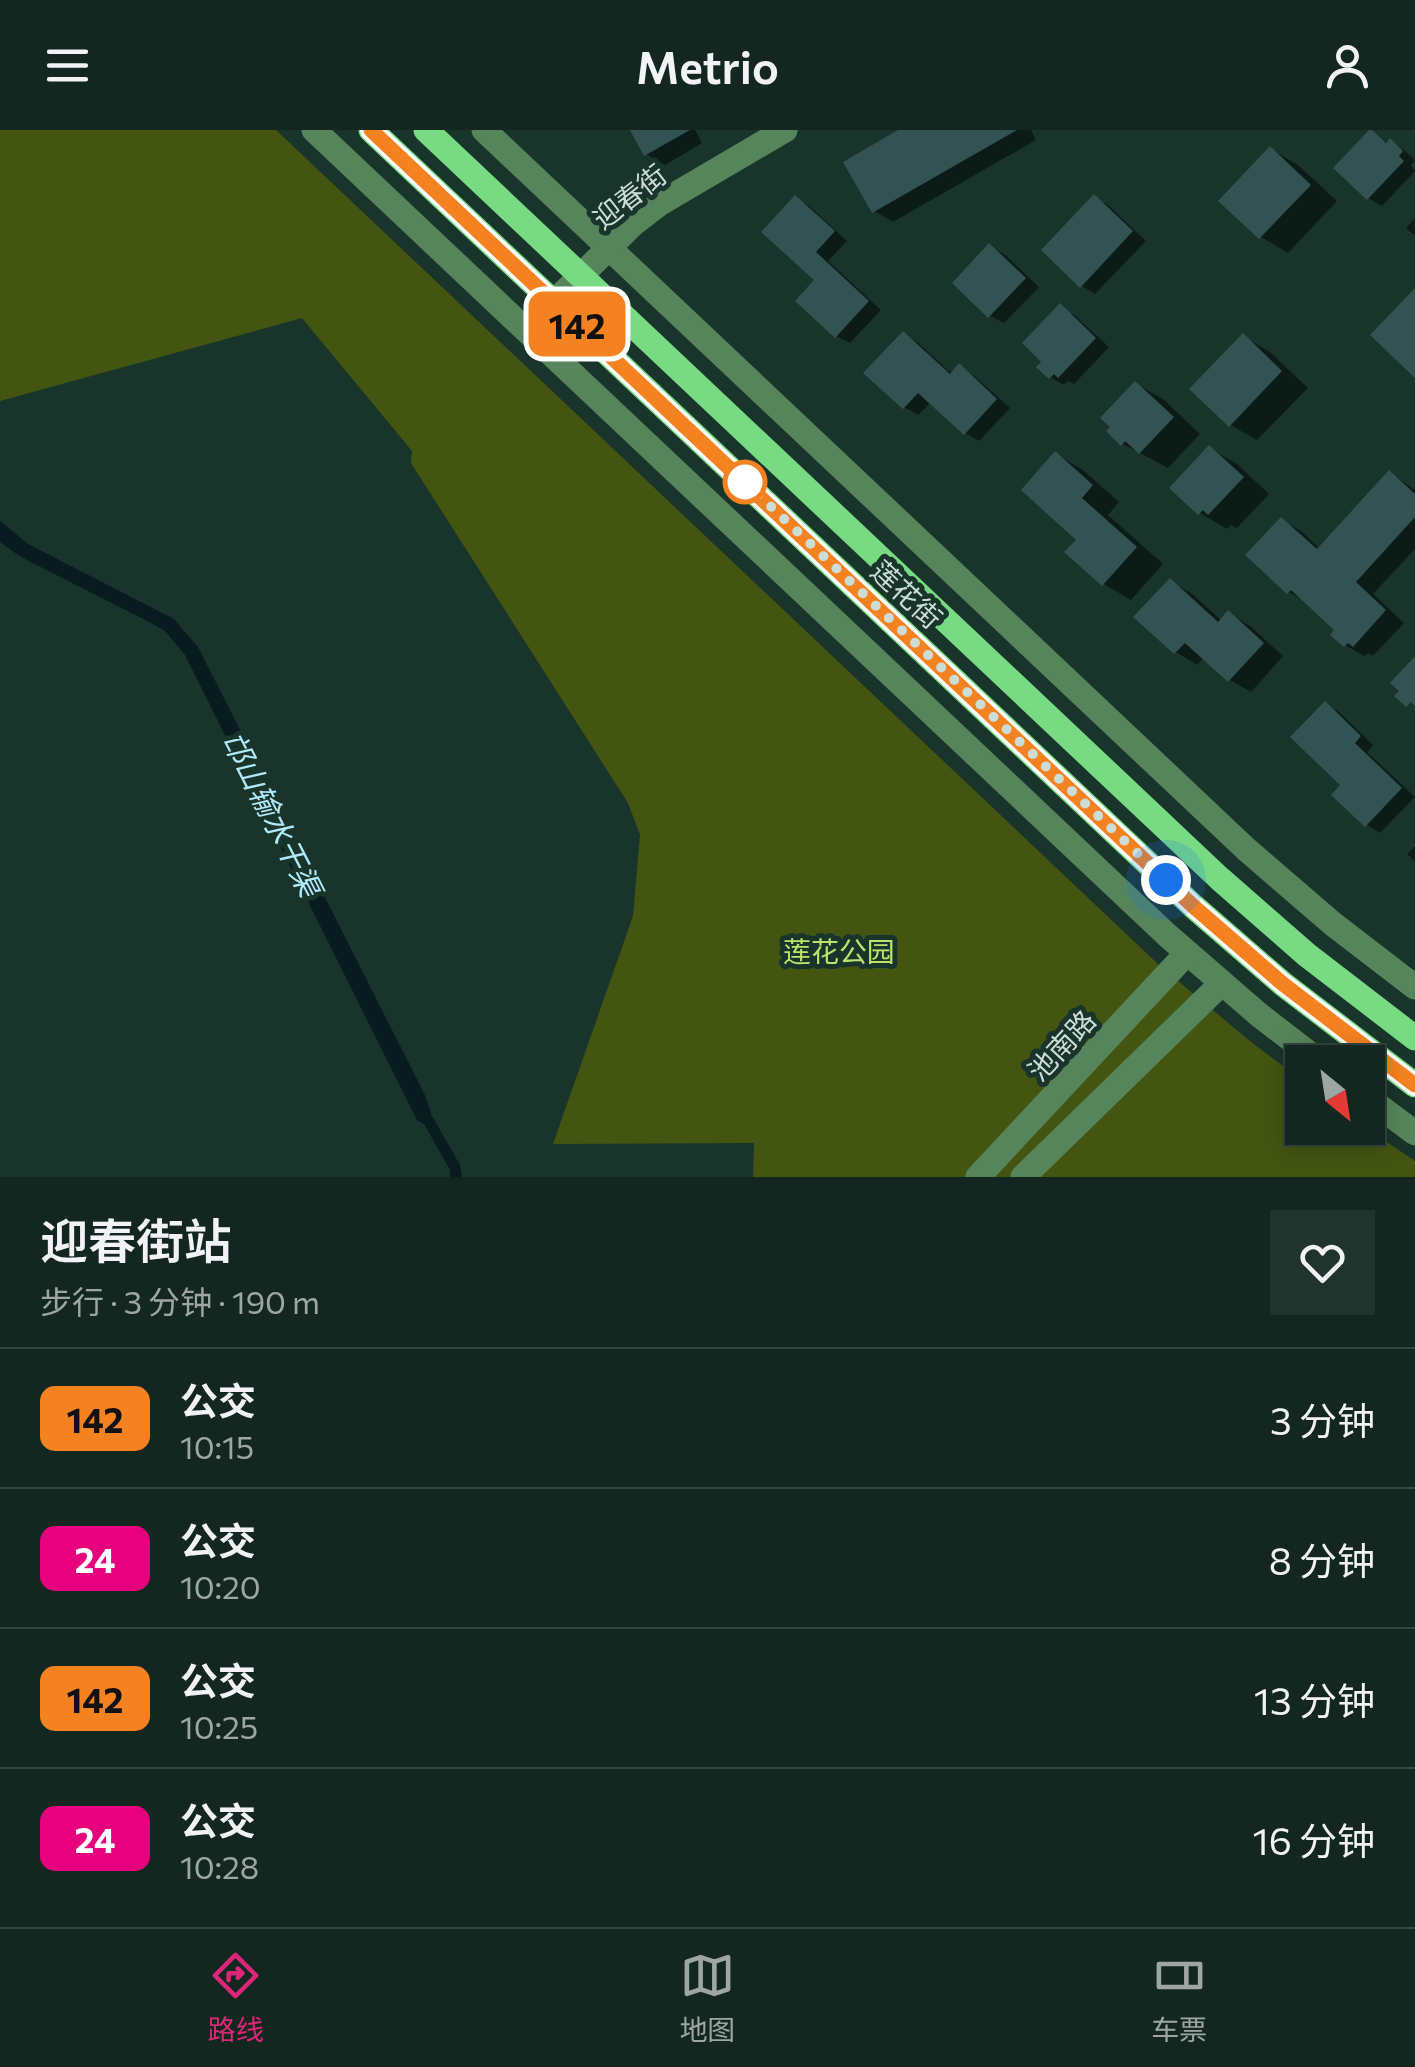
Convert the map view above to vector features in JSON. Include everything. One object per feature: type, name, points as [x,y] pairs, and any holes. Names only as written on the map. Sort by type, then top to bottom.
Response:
[{"type":"main road","name":"莲花街","points":[[371,130],[1193,906],[1283,984],[1415,1085]]},
{"type":"main road","name":"莲花街","points":[[426,130],[1219,878],[1307,954],[1415,1038]]},
{"type":"street","points":[[314,130],[1187,953],[1299,1045]]},
{"type":"street","name":"莲花街","points":[[484,130],[1246,849],[1332,924],[1415,988]]},
{"type":"street","name":"迎春街","points":[[526,330],[634,224],[660,204],[785,130]]},
{"type":"street","name":"池南路","points":[[978,1177],[1187,953]]},
{"type":"street","points":[[1023,1177],[1222,983]]},
{"type":"street","points":[[1385,1111],[1415,1133]]},
{"type":"green space","name":"莲花公园","points":[[0,130],[276,130],[1158,964],[1285,1067],[1285,1145],[1385,1145],[1385,1141],[1415,1161],[1415,1177],[753,1177],[754,1143],[553,1144],[633,916],[640,835],[628,803],[411,463],[412,451],[302,318],[0,401]]},
{"type":"water","name":"邙山输水干渠","points":[[0,521],[28,544],[174,619],[198,647],[460,1165],[462,1177],[450,1177],[450,1170],[424,1124],[417,1120],[185,655],[165,631],[21,557],[0,542]]},
{"type":"building","points":[[630,130],[690,130],[644,156]]},
{"type":"building","points":[[898,130],[1017,130],[872,213],[843,162]]},
{"type":"building","points":[[1369,130],[1386,143],[1390,138],[1403,151],[1399,156],[1404,161],[1367,200],[1333,168]]},
{"type":"building","points":[[1270,146],[1311,185],[1259,239],[1218,201]]},
{"type":"building","points":[[1094,194],[1133,231],[1080,288],[1041,250]]},
{"type":"building","points":[[795,195],[835,231],[816,252],[869,301],[835,338],[795,301],[814,280],[761,232]]},
{"type":"building","points":[[989,243],[1026,278],[988,318],[952,283]]},
{"type":"building","points":[[1415,288],[1415,378],[1370,335]]},
{"type":"building","points":[[1060,303],[1096,338],[1058,378],[1054,374],[1049,379],[1036,367],[1041,362],[1022,343]]},
{"type":"building","points":[[903,331],[950,374],[959,363],[997,399],[964,435],[918,393],[903,409],[863,373]]},
{"type":"building","points":[[1243,333],[1282,371],[1229,427],[1189,389]]},
{"type":"building","points":[[1135,381],[1174,417],[1139,454],[1125,441],[1121,446],[1100,418]]},
{"type":"building","points":[[1209,445],[1244,477],[1208,515],[1203,510],[1198,515],[1169,488]]},
{"type":"building","points":[[1055,451],[1093,485],[1082,498],[1137,547],[1102,586],[1064,552],[1076,540],[1021,490]]},
{"type":"building","points":[[1389,470],[1415,494],[1415,517],[1356,582],[1386,610],[1353,647],[1348,643],[1344,647],[1330,635],[1334,630],[1291,590],[1287,594],[1245,555],[1281,517],[1317,549]]},
{"type":"building","points":[[1170,578],[1218,622],[1228,610],[1264,643],[1228,682],[1185,643],[1174,654],[1133,617]]},
{"type":"building","points":[[1415,656],[1415,706],[1411,702],[1406,707],[1394,696],[1399,691],[1390,683]]},
{"type":"building","points":[[1325,701],[1361,736],[1355,743],[1402,788],[1365,827],[1331,795],[1340,785],[1290,737]]},
{"type":"bus line","name":"142","points":[[371,130],[1193,906],[1283,984],[1415,1085]]},
{"type":"route","points":[[745,482],[1166,880]]}]
